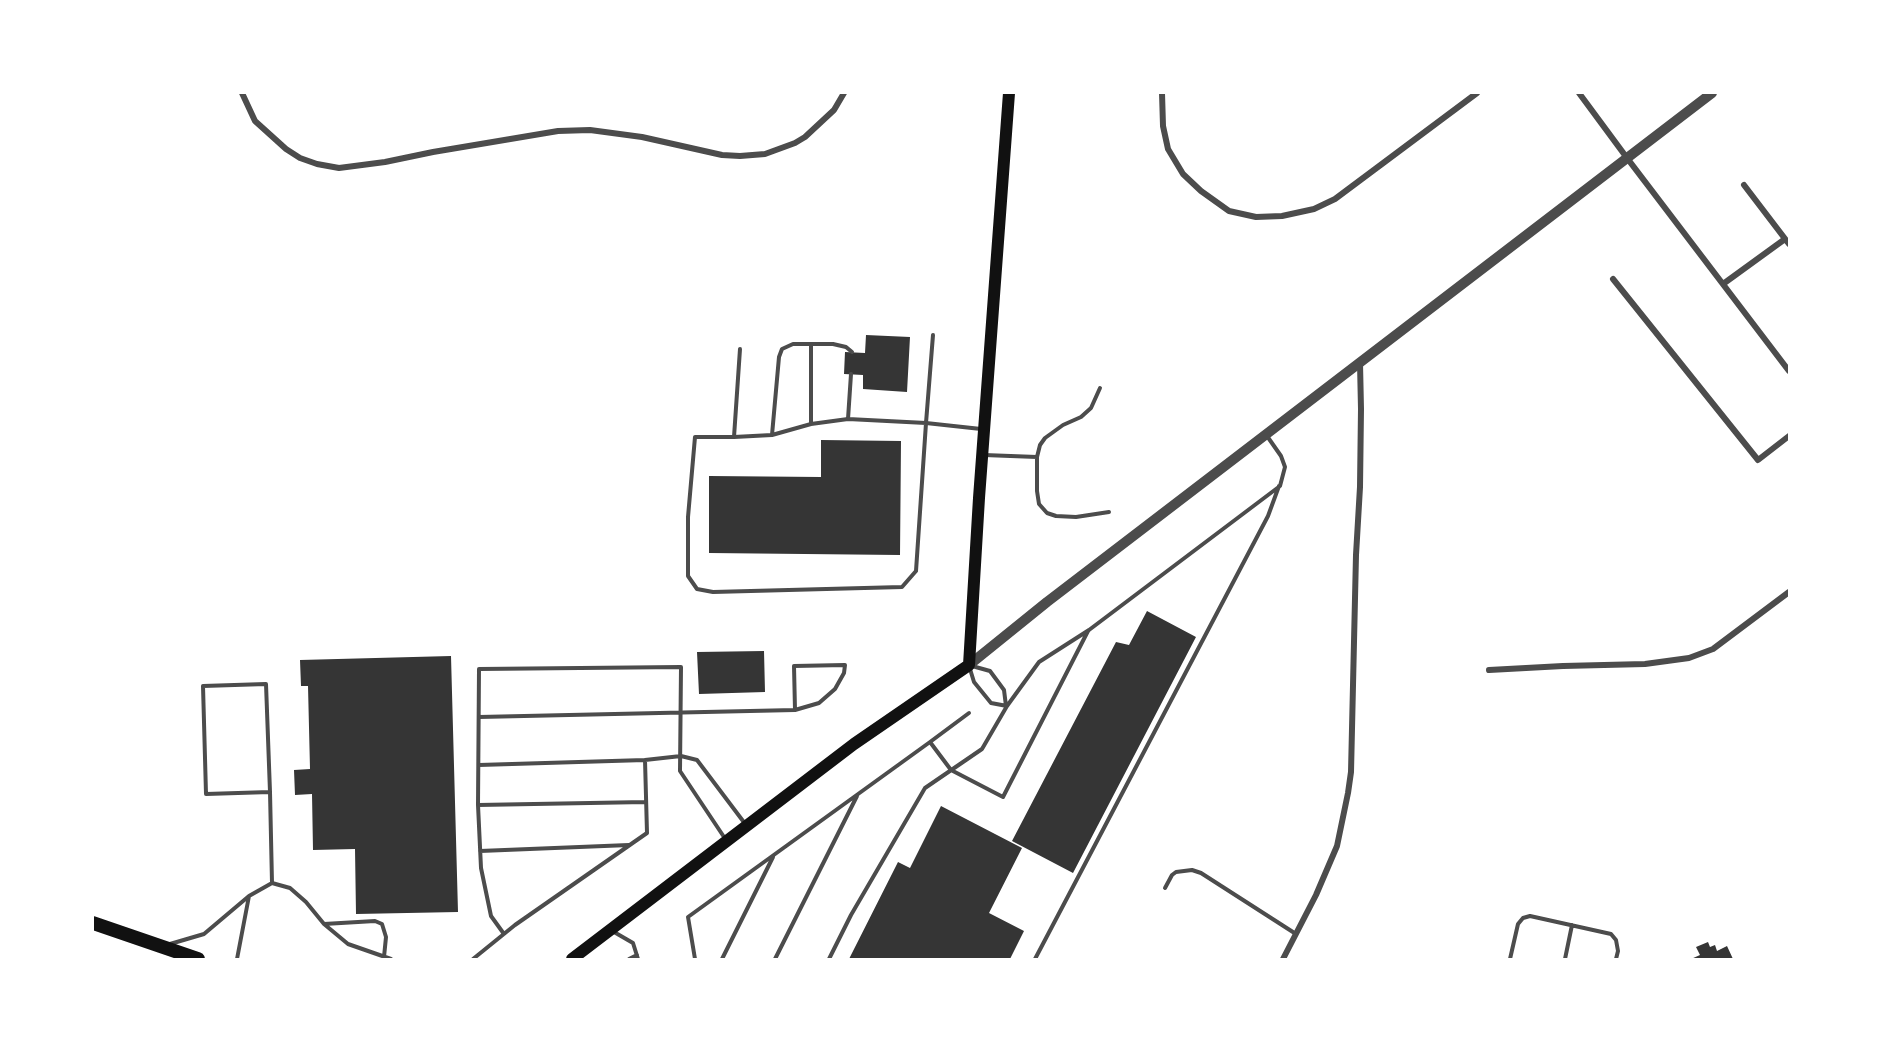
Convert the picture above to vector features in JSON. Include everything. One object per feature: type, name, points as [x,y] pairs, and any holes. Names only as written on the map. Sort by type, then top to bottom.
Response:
[{"type":"main road","points":[[572,959],[854,744],[969,665],[1000,194],[1009,93]]},
{"type":"main road","points":[[93,923],[198,959]]},
{"type":"street","points":[[242,93],[255,121],[286,149],[300,159],[339,168],[558,131],[590,130],[642,137],[722,155],[765,154],[805,137],[834,110],[844,93]]},
{"type":"street","points":[[1162,93],[1163,126],[1168,149],[1183,174],[1201,191],[1229,211],[1256,217],[1282,216],[1314,209],[1335,199],[1477,93]]},
{"type":"street","points":[[1579,93],[1789,372]]},
{"type":"street","points":[[969,665],[1047,602],[1712,93]]},
{"type":"street","points":[[1723,284],[1787,241],[1744,185]]},
{"type":"street","points":[[1613,279],[1758,460],[1789,436]]},
{"type":"street","points":[[1283,959],[1316,895],[1337,846],[1351,772],[1362,409],[1360,363]]},
{"type":"street","points":[[1489,670],[1645,664],[1689,658],[1713,649],[1789,592]]},
{"type":"lane","points":[[933,335],[926,423],[916,571],[902,587],[714,592],[697,589],[688,576],[688,517],[695,437],[772,435],[811,424],[848,419],[926,423],[985,429]]},
{"type":"lane","points":[[772,435],[778,357],[782,349],[793,344],[832,344],[846,347],[852,352]]},
{"type":"lane","points":[[811,344],[811,424]]},
{"type":"lane","points":[[734,437],[740,350]]},
{"type":"lane","points":[[848,419],[851,375]]},
{"type":"lane","points":[[1100,388],[1091,408],[1045,438],[1037,457],[1037,491],[1039,504],[1047,513],[1056,516],[1076,517],[1109,513]]},
{"type":"lane","points":[[1035,959],[1268,516],[1285,467],[1281,456],[1266,434]]},
{"type":"lane","points":[[983,455],[1037,457]]},
{"type":"lane","points":[[829,959],[851,915],[925,788],[982,748],[1007,706],[1040,662],[1089,630],[1280,486]]},
{"type":"lane","points":[[930,742],[951,770],[1003,797],[1089,630]]},
{"type":"lane","points":[[479,717],[795,710],[819,703],[835,689],[844,673],[845,665],[794,666],[795,710]]},
{"type":"lane","points":[[969,665],[990,671],[1004,690],[1007,706]]},
{"type":"lane","points":[[969,665],[974,682],[991,702],[1007,706]]},
{"type":"lane","points":[[504,934],[491,916],[481,868],[478,805],[479,669],[681,667],[680,771],[727,841]]},
{"type":"lane","points":[[270,792],[206,794],[202,686],[266,684],[270,792],[272,883]]},
{"type":"lane","points":[[695,959],[688,917],[969,712]]},
{"type":"lane","points":[[479,765],[645,760],[681,756],[697,760],[747,825]]},
{"type":"lane","points":[[473,959],[504,934],[647,833],[645,760]]},
{"type":"lane","points":[[775,959],[858,795]]},
{"type":"lane","points":[[478,805],[646,801]]},
{"type":"lane","points":[[480,851],[630,845]]},
{"type":"lane","points":[[722,959],[773,857]]},
{"type":"lane","points":[[1165,888],[1176,872],[1192,870],[1201,873],[1296,934]]},
{"type":"lane","points":[[161,946],[204,934],[249,896],[272,883],[290,888],[306,902],[324,924],[348,944],[391,959]]},
{"type":"lane","points":[[237,959],[249,896]]},
{"type":"lane","points":[[1510,959],[1518,924],[1523,918],[1530,916],[1611,934],[1616,940],[1618,951],[1616,959]]},
{"type":"lane","points":[[324,924],[375,921],[382,924],[386,937],[384,957]]},
{"type":"lane","points":[[1565,959],[1572,926]]},
{"type":"lane","points":[[611,930],[633,943],[637,957],[629,959]]},
{"type":"building","points":[[866,335],[910,337],[907,392],[863,389],[863,375],[844,374],[845,352],[865,353]]},
{"type":"building","points":[[821,440],[901,441],[900,555],[709,553],[709,476],[821,477]]},
{"type":"building","points":[[1147,611],[1196,637],[1073,873],[1012,841],[1116,642],[1129,645]]},
{"type":"building","points":[[764,651],[765,692],[699,694],[697,652]]},
{"type":"building","points":[[451,656],[458,912],[356,914],[355,849],[313,850],[312,794],[295,795],[294,770],[310,769],[308,686],[301,686],[300,660]]},
{"type":"building","points":[[941,806],[1022,848],[989,913],[1024,931],[1010,959],[849,959],[898,862],[910,868]]},
{"type":"building","points":[[1708,942],[1710,947],[1715,945],[1717,951],[1727,946],[1733,959],[1691,959],[1700,955],[1696,947]]}]
